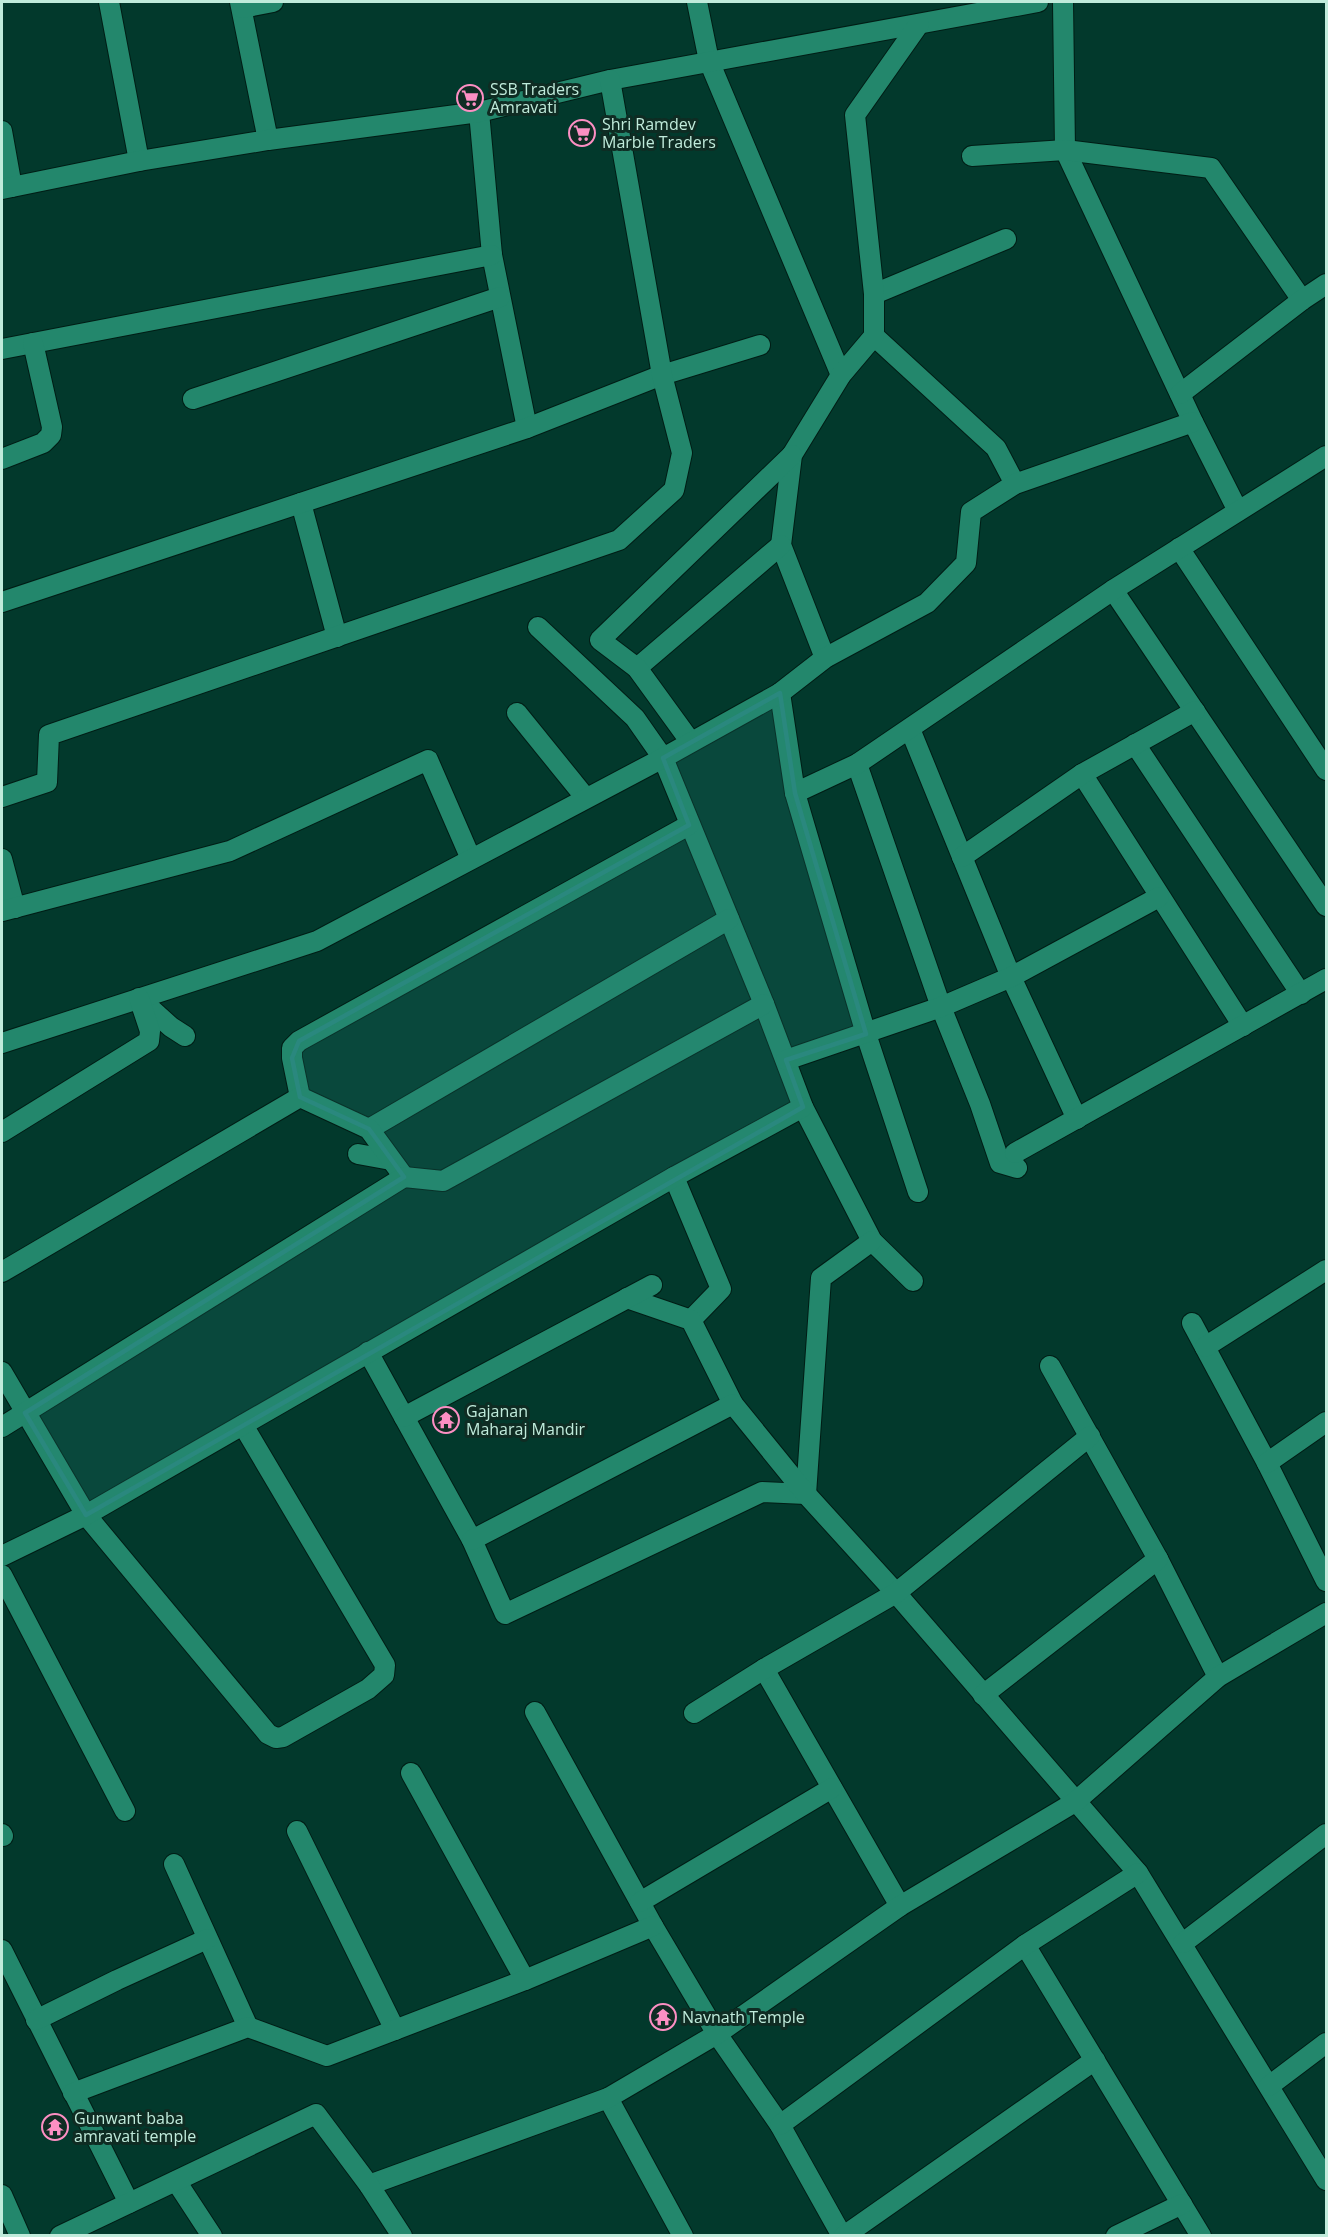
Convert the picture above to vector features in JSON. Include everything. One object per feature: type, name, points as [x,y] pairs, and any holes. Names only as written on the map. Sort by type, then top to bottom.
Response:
[{"type":"street","points":[[109,2],[139,161]]},
{"type":"street","points":[[268,140],[241,5],[273,2]]},
{"type":"street","points":[[696,2],[709,61],[841,375]]},
{"type":"street","points":[[2,131],[7,188],[139,161],[268,140],[479,112],[610,80],[1038,2]]},
{"type":"street","points":[[1063,2],[1065,150],[1193,422],[1238,511]]},
{"type":"street","points":[[690,741],[637,668],[600,640],[792,455],[841,375],[874,336],[874,294],[855,115],[919,24]]},
{"type":"street","points":[[2,797],[47,782],[49,735],[619,540],[674,490],[682,453],[662,375],[610,80]]},
{"type":"street","points":[[479,112],[492,255],[527,428]]},
{"type":"street","points":[[972,156],[1065,150],[1211,168],[1302,300]]},
{"type":"street","points":[[874,294],[1006,239]]},
{"type":"street","points":[[2,349],[492,255]]},
{"type":"street","points":[[1180,394],[1326,284]]},
{"type":"street","points":[[193,399],[500,297]]},
{"type":"street","points":[[874,336],[996,448],[1015,484]]},
{"type":"street","points":[[2,459],[43,443],[51,435],[52,427],[33,343]]},
{"type":"street","points":[[2,602],[527,428],[662,375],[760,345]]},
{"type":"street","points":[[2,1042],[317,941],[663,758],[780,693],[825,658],[927,603],[966,563],[971,512],[1015,484],[1193,422]]},
{"type":"street","points":[[792,455],[781,545],[825,658]]},
{"type":"street","points":[[795,793],[857,764],[1113,590],[1326,456]]},
{"type":"street","points":[[301,503],[337,637]]},
{"type":"street","points":[[637,668],[781,545]]},
{"type":"street","points":[[1179,548],[1326,770]]},
{"type":"street","points":[[1113,590],[1326,906]]},
{"type":"street","points":[[538,627],[635,718],[663,758],[764,1004],[803,1107],[872,1241],[913,1281]]},
{"type":"street","points":[[780,693],[795,793],[866,1034],[918,1192]]},
{"type":"street","points":[[962,857],[1082,774],[1195,711]]},
{"type":"street","points":[[517,712],[585,798]]},
{"type":"street","points":[[910,729],[1011,977],[1077,1119]]},
{"type":"street","points":[[1135,744],[1301,994]]},
{"type":"street","points":[[2,859],[8,909],[230,851],[428,760],[471,860]]},
{"type":"street","points":[[857,764],[941,1007],[980,1104],[1000,1163],[1016,1160],[1077,1119],[1326,979]]},
{"type":"street","points":[[1082,774],[1243,1026]]},
{"type":"street","points":[[300,1097],[292,1058],[292,1048],[299,1041],[689,825]]},
{"type":"street","points":[[786,1060],[941,1007],[1011,977],[1159,897]]},
{"type":"street","points":[[369,1129],[729,919]]},
{"type":"street","points":[[139,998],[171,1027],[185,1036]]},
{"type":"street","points":[[2,1132],[149,1041],[150,1030],[139,998]]},
{"type":"street","points":[[2,1427],[404,1178],[442,1181],[764,1004]]},
{"type":"street","points":[[300,1097],[369,1129],[404,1178]]},
{"type":"street","points":[[2,1271],[300,1097]]},
{"type":"street","points":[[2,1556],[86,1515],[674,1177],[803,1107]]},
{"type":"street","points":[[358,1154],[391,1160]]},
{"type":"street","points":[[674,1177],[721,1289],[691,1320]]},
{"type":"street","points":[[816,1506],[821,1278],[872,1241]]},
{"type":"street","points":[[1205,1347],[1326,1270]]},
{"type":"street","points":[[404,1417],[652,1285]]},
{"type":"street","points":[[627,1298],[691,1320],[734,1404],[816,1506],[896,1593],[1138,1873],[1183,1943],[1326,2180]]},
{"type":"street","points":[[1192,1323],[1267,1463],[1326,1581]]},
{"type":"street","points":[[368,1352],[472,1540],[505,1614],[762,1492],[816,1506]]},
{"type":"street","points":[[1050,1366],[1158,1558],[1218,1677]]},
{"type":"street","points":[[2,1372],[86,1515],[268,1734],[276,1738],[283,1737],[378,1681],[384,1675],[385,1665],[243,1425]]},
{"type":"street","points":[[472,1540],[734,1404]]},
{"type":"street","points":[[1267,1463],[1326,1422]]},
{"type":"street","points":[[694,1713],[764,1669],[896,1593],[1090,1436]]},
{"type":"street","points":[[983,1695],[1158,1558]]},
{"type":"street","points":[[2,1575],[125,1811]]},
{"type":"street","points":[[369,2185],[608,2098],[717,2034],[900,1906],[1075,1802],[1218,1677],[1326,1613]]},
{"type":"street","points":[[764,1669],[900,1906]]},
{"type":"street","points":[[535,1712],[653,1926],[717,2034],[780,2125],[843,2235],[1095,2060]]},
{"type":"street","points":[[411,1773],[525,1980]]},
{"type":"street","points":[[640,1902],[832,1788]]},
{"type":"street","points":[[297,1831],[395,2030]]},
{"type":"street","points":[[1183,1943],[1326,1834]]},
{"type":"street","points":[[174,1864],[248,2027]]},
{"type":"street","points":[[780,2125],[1025,1945],[1138,1873]]},
{"type":"street","points":[[73,2093],[248,2027],[327,2056],[525,1980],[653,1926]]},
{"type":"street","points":[[36,2020],[207,1939]]},
{"type":"street","points":[[1025,1945],[1201,2235]]},
{"type":"street","points":[[2,1950],[129,2203]]},
{"type":"street","points":[[1269,2086],[1326,2043]]},
{"type":"street","points":[[608,2098],[683,2235]]},
{"type":"street","points":[[60,2235],[316,2114],[369,2185],[402,2235]]},
{"type":"street","points":[[176,2181],[212,2235]]},
{"type":"street","points":[[2,2195],[20,2235]]},
{"type":"street","points":[[1116,2235],[1182,2204]]},
{"type":"highlighted area","points":[[780,693],[795,793],[866,1034],[786,1060],[803,1107],[86,1515],[25,1413],[404,1177],[369,1129],[300,1097],[292,1058],[299,1041],[689,825],[663,758]]},
{"type":"place","name":"SSB Traders Amravati","points":[[470,98]]},
{"type":"place","name":"Shri Ramdev Marble Traders","points":[[582,133]]},
{"type":"place","name":"Gajanan Maharaj Mandir","points":[[446,1420]]},
{"type":"place","name":"Navnath Temple","points":[[663,2017]]},
{"type":"place","name":"Gunwant baba amravati temple","points":[[55,2127]]}]
